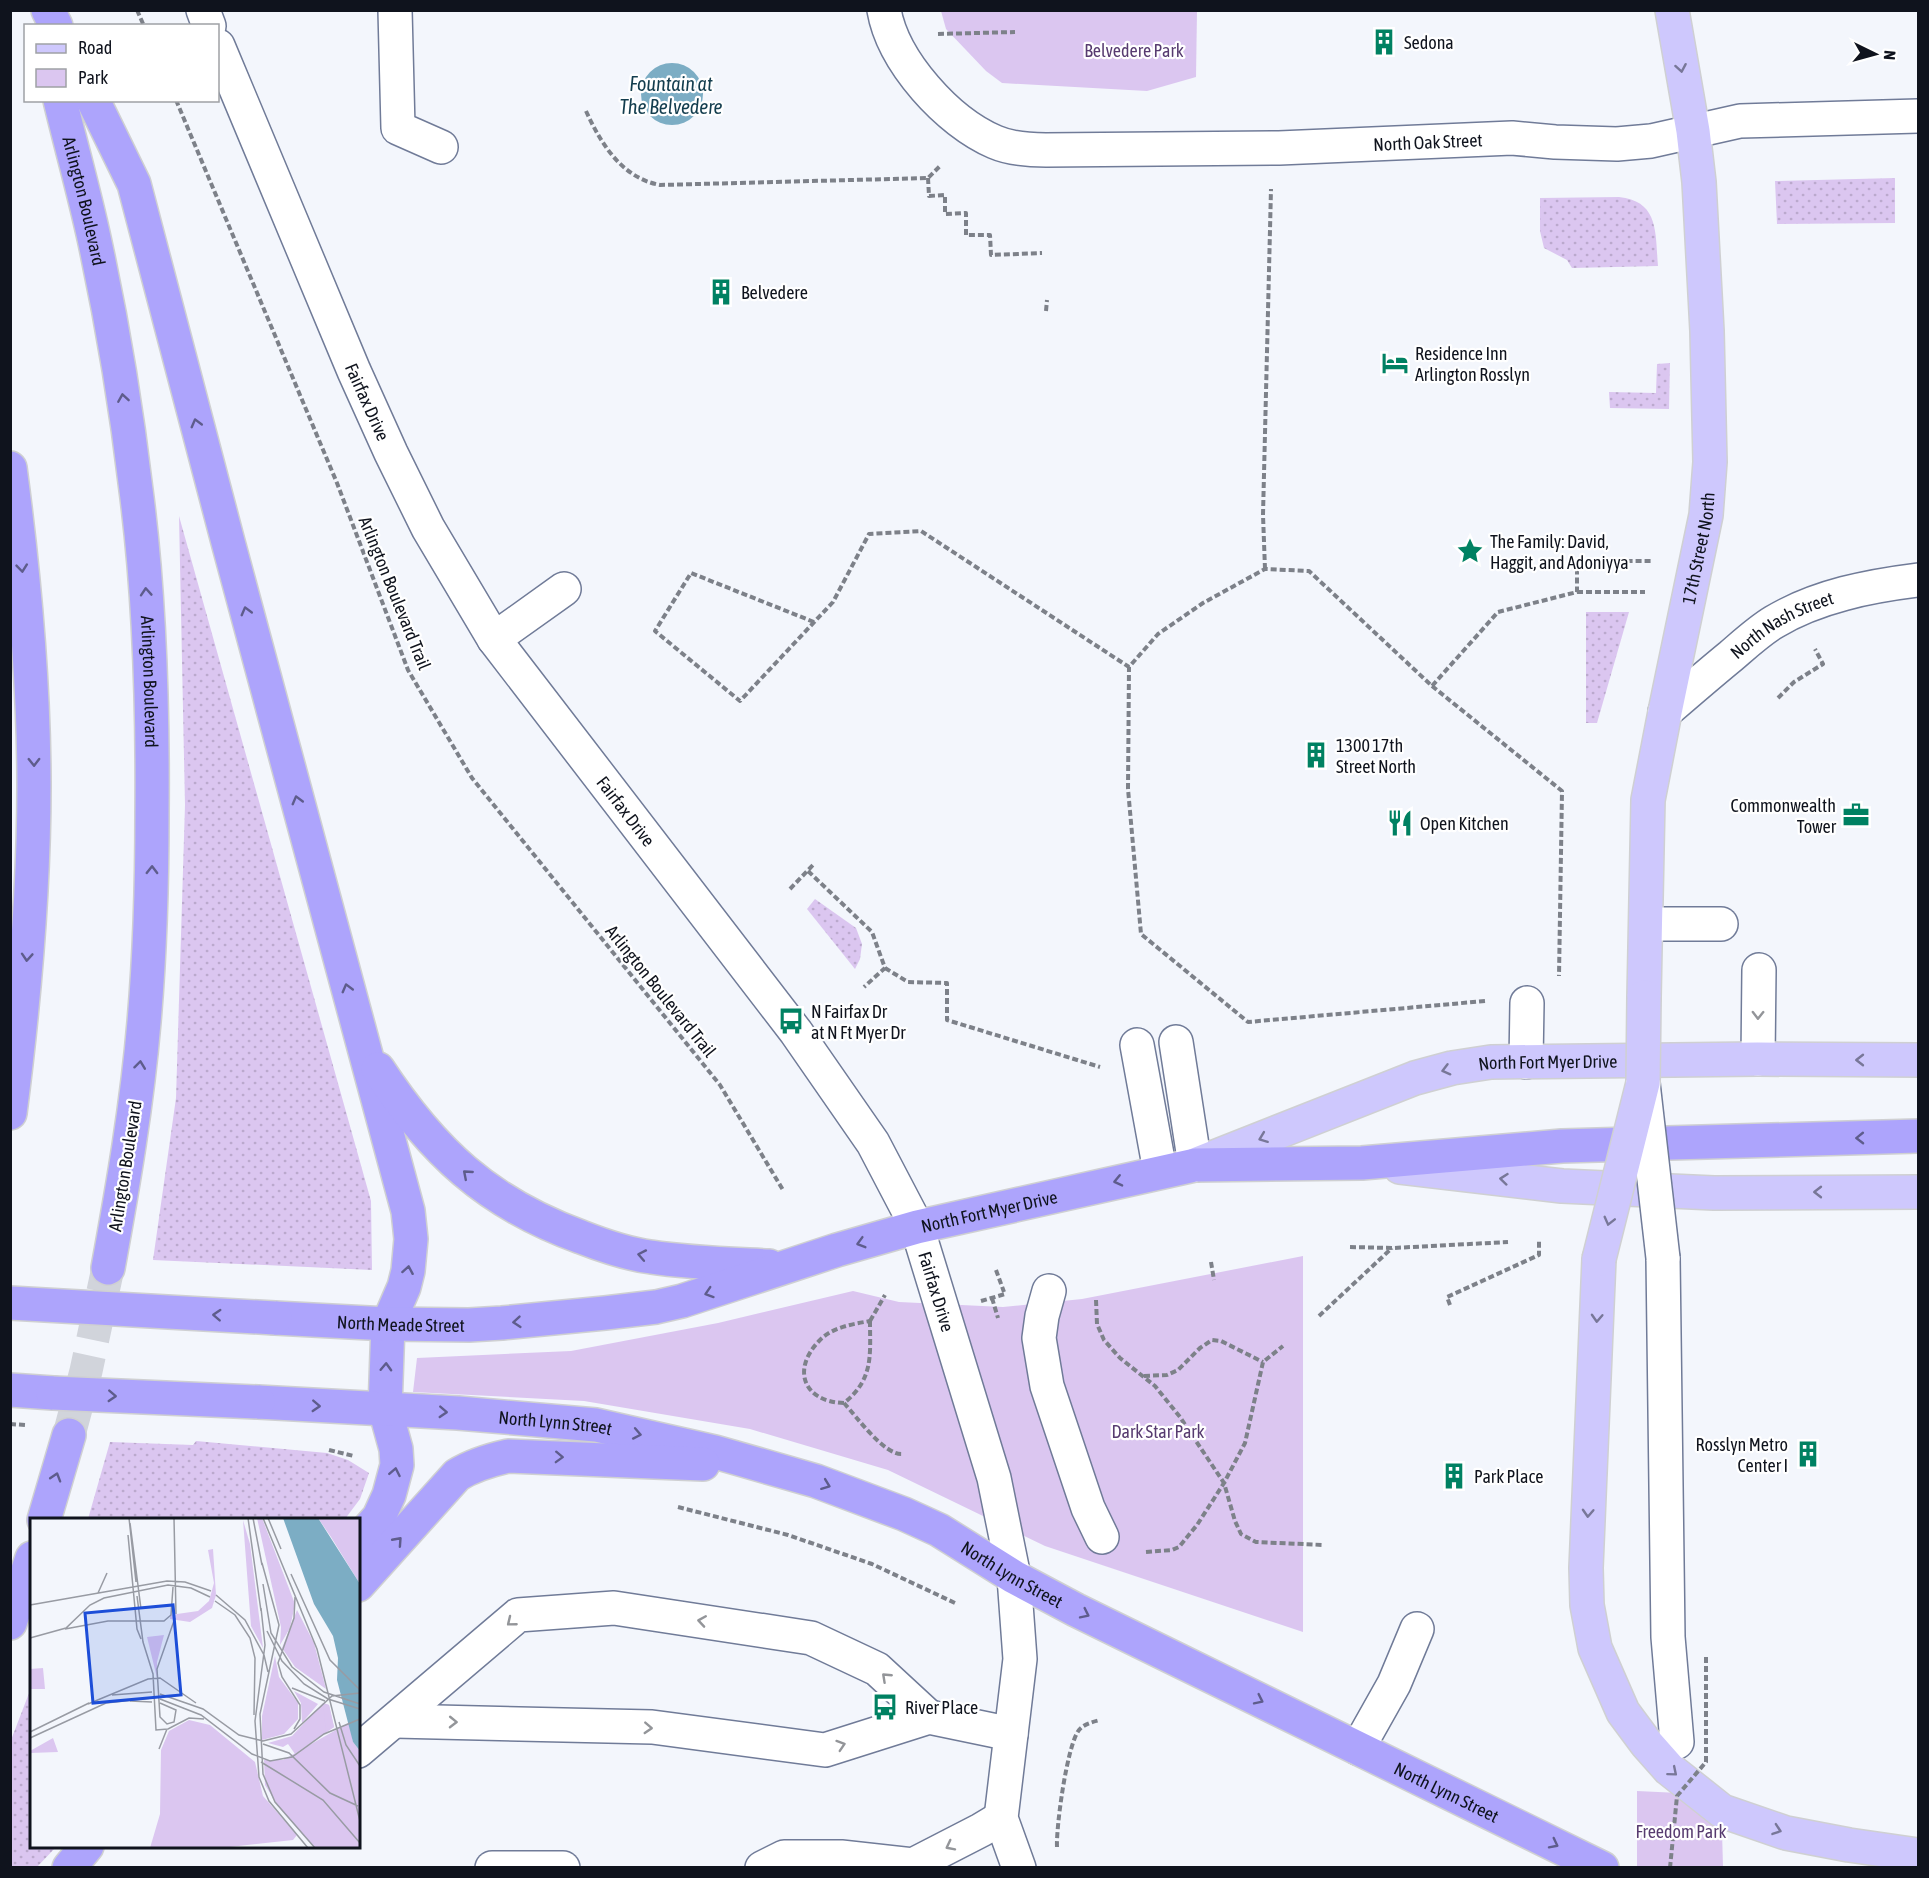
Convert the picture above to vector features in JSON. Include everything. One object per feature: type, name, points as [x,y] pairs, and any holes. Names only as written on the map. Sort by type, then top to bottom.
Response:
[{"type":"highway","points":[[48,10],[55,24]]},
{"type":"highway","name":"Arlington Boulevard","points":[[60,102],[94,237],[112,327],[137,492],[150,668],[153,758],[147,989],[135,1108],[108,1268]]},
{"type":"highway","points":[[94,102],[134,184],[405,1198],[410,1224],[408,1271],[404,1287],[388,1324],[385,1409],[396,1449],[397,1465],[389,1495],[379,1516],[360,1539]]},
{"type":"highway","points":[[10,468],[26,608],[32,699],[34,786],[27,962],[10,1113]]},
{"type":"highway","points":[[362,1044],[393,1092],[445,1154],[471,1178],[525,1214],[568,1233],[632,1254],[689,1261],[784,1267]]},
{"type":"highway","name":"North Fort Myer Drive","points":[[784,1267],[917,1227],[1195,1165],[1362,1163],[1562,1146],[1918,1136]]},
{"type":"highway","name":"North Meade Street","points":[[10,1303],[388,1324],[502,1323],[656,1307],[707,1293],[784,1267]]},
{"type":"highway","points":[[10,1390],[385,1409]]},
{"type":"highway","name":"North Lynn Street","points":[[385,1409],[596,1425],[705,1449],[771,1467],[904,1514],[939,1530],[1014,1577],[1076,1610],[1602,1868]]},
{"type":"highway","points":[[45,1518],[69,1435]]},
{"type":"highway","points":[[360,1583],[457,1475],[472,1466],[488,1461],[508,1456],[771,1467]]},
{"type":"highway","points":[[10,1623],[30,1564]]},
{"type":"highway","points":[[69,1868],[85,1848]]},
{"type":"main road","name":"17th Street North","points":[[1672,10],[1693,131],[1701,205],[1710,436],[1709,488],[1704,525],[1652,773],[1648,807],[1643,1083],[1599,1259],[1586,1568],[1587,1605],[1595,1648],[1623,1712],[1669,1769],[1722,1810],[1786,1833],[1841,1844],[1918,1855]]},
{"type":"main road","name":"North Fort Myer Drive","points":[[1195,1165],[1414,1078],[1462,1066],[1491,1062],[1918,1060]]},
{"type":"main road","name":"North Fort Myer Drive","points":[[1362,1163],[1574,1186],[1714,1193],[1918,1192]]},
{"type":"street","points":[[394,10],[398,128],[441,147]]},
{"type":"street","name":"North Oak Street","points":[[884,10],[890,30],[908,65],[920,81],[966,125],[993,141],[1012,147],[1046,150],[1279,148],[1512,138],[1617,144],[1651,141],[1740,121],[1918,116]]},
{"type":"street","name":"Fairfax Drive","points":[[219,48],[354,371],[432,536],[494,639],[796,1032],[834,1085],[873,1143],[917,1227],[994,1478],[1014,1577],[1020,1659],[1001,1818]]},
{"type":"street","name":"North Nash Street","points":[[1665,712],[1754,636],[1790,614],[1813,603],[1850,593],[1918,580]]},
{"type":"street","points":[[494,639],[564,589]]},
{"type":"street","points":[[1646,924],[1721,924]]},
{"type":"street","points":[[1758,1059],[1759,970]]},
{"type":"street","points":[[1526,1062],[1527,1003]]},
{"type":"street","points":[[1176,1042],[1195,1165]]},
{"type":"street","points":[[1137,1045],[1160,1171]]},
{"type":"street","points":[[1643,1083],[1663,1258],[1668,1637],[1677,1742]]},
{"type":"street","points":[[1049,1291],[1039,1338],[1047,1386],[1088,1508],[1102,1537]]},
{"type":"street","points":[[360,1749],[518,1615],[614,1608],[811,1638],[877,1669],[929,1717]]},
{"type":"street","points":[[1358,1748],[1394,1684],[1417,1629]]},
{"type":"street","points":[[395,1721],[652,1727],[825,1750],[929,1717],[1011,1734]]},
{"type":"street","points":[[762,1868],[784,1857],[842,1857],[911,1866],[1001,1818],[1019,1868]]},
{"type":"street","points":[[492,1868],[563,1868]]},
{"type":"path","points":[[137,10],[143,24]]},
{"type":"path","points":[[938,34],[1015,32]]},
{"type":"path","name":"Arlington Boulevard Trail","points":[[177,102],[337,483],[408,670],[472,778],[720,1085],[783,1190]]},
{"type":"path","points":[[586,111],[605,145],[619,162],[640,179],[654,184],[692,185],[928,178],[941,165]]},
{"type":"path","points":[[928,178],[929,196],[945,195],[945,214],[966,213],[966,235],[990,235],[991,255],[1042,253]]},
{"type":"path","points":[[1265,569],[1263,515],[1271,229],[1270,188]]},
{"type":"path","points":[[1046,311],[1047,300]]},
{"type":"path","points":[[814,622],[691,573],[655,631],[740,701],[833,602],[869,534],[921,531],[1129,667]]},
{"type":"path","points":[[1577,592],[1577,561],[1653,561]]},
{"type":"path","points":[[1487,1001],[1248,1022],[1141,934],[1128,789],[1129,667],[1158,634],[1203,603],[1265,569],[1309,571],[1432,686],[1562,791],[1558,983]]},
{"type":"path","points":[[1432,686],[1498,612],[1577,592],[1645,592]]},
{"type":"path","points":[[1778,698],[1794,682],[1823,664],[1815,650]]},
{"type":"path","points":[[790,889],[813,864]]},
{"type":"path","points":[[808,871],[872,932],[885,968],[908,982],[947,983],[947,1020],[1100,1067]]},
{"type":"path","points":[[864,987],[885,968]]},
{"type":"path","points":[[1450,1305],[1447,1298],[1539,1255],[1539,1240]]},
{"type":"path","points":[[1350,1247],[1393,1248],[1508,1242]]},
{"type":"path","points":[[1319,1316],[1393,1248]]},
{"type":"path","points":[[1211,1262],[1214,1280]]},
{"type":"path","points":[[996,1270],[1004,1294]]},
{"type":"path","points":[[870,1321],[850,1324],[820,1340],[810,1353],[803,1369],[804,1380],[809,1391],[835,1403],[844,1403],[861,1386],[868,1372],[870,1321],[885,1295]]},
{"type":"path","points":[[1096,1300],[1097,1324],[1104,1340],[1120,1358],[1143,1376],[1180,1417],[1224,1483],[1237,1528],[1244,1538],[1256,1542],[1324,1545]]},
{"type":"path","points":[[1143,1376],[1167,1375],[1178,1370],[1200,1347],[1212,1340],[1221,1341],[1263,1362]]},
{"type":"path","points":[[1146,1552],[1172,1550],[1179,1547],[1197,1525],[1224,1483],[1245,1443],[1263,1362],[1283,1346]]},
{"type":"path","points":[[844,1403],[880,1443],[896,1455],[902,1454]]},
{"type":"path","points":[[668,1505],[788,1534],[872,1564],[955,1603]]},
{"type":"path","points":[[1670,1868],[1677,1796],[1706,1762],[1706,1657]]},
{"type":"path","points":[[1058,1851],[1062,1798],[1072,1742],[1081,1728],[1100,1720]]},
{"type":"green space","name":"Belvedere Park","points":[[941,11],[1197,11],[1196,77],[1147,91],[1002,83],[986,71],[946,29]]},
{"type":"green space","points":[[1895,178],[1895,223],[1777,224],[1775,181]]},
{"type":"green space","points":[[1619,197],[1642,205],[1649,212],[1655,232],[1658,266],[1572,268],[1567,260],[1544,248],[1540,231],[1540,198]]},
{"type":"green space","points":[[1670,363],[1669,409],[1610,408],[1609,392],[1656,393],[1657,364]]},
{"type":"green space","points":[[179,516],[371,1201],[372,1270],[153,1260],[176,1098],[185,805]]},
{"type":"green space","points":[[1586,612],[1629,612],[1597,723],[1586,723]]},
{"type":"green space","points":[[815,899],[856,928],[862,944],[860,959],[855,969],[807,909]]},
{"type":"green space","name":"Dark Star Park","points":[[1303,1256],[1303,1632],[1045,1546],[888,1470],[750,1429],[584,1401],[413,1392],[417,1358],[571,1351],[718,1323],[853,1291],[899,1302],[1003,1307],[1082,1299]]},
{"type":"green space","points":[[196,1441],[327,1453],[348,1460],[369,1473],[360,1499],[346,1518],[88,1518],[110,1442],[193,1445]]},
{"type":"green space","points":[[30,1691],[30,1848],[55,1848],[37,1867],[11,1867],[11,1740]]},
{"type":"green space","name":"Freedom Park","points":[[1637,1791],[1721,1795],[1723,1867],[1637,1867]]},
{"type":"water","name":"Fountain at The Belvedere","points":[[672,63],[689,68],[694,72],[698,77],[703,94],[698,111],[694,116],[689,120],[672,125],[655,120],[650,116],[646,111],[641,94],[646,77],[650,72],[655,68]]},
{"type":"tunnel","points":[[69,1435],[86,1371],[108,1268]]},
{"type":"place","name":"Sedona","points":[[1384,42]]},
{"type":"place","name":"Belvedere","points":[[721,292]]},
{"type":"place","name":"Residence Inn Arlington Rosslyn","points":[[1395,363]]},
{"type":"place","name":"The Family: David, Haggit, and Adoniyya","points":[[1470,551]]},
{"type":"place","name":"1300 17th Street North","points":[[1316,755]]},
{"type":"place","name":"Commonwealth Tower","points":[[1856,815]]},
{"type":"place","name":"Open Kitchen","points":[[1400,823]]},
{"type":"place","name":"N Fairfax Dr at N Ft Myer Dr","points":[[791,1021]]},
{"type":"place","name":"Rosslyn Metro Center I","points":[[1808,1454]]},
{"type":"place","name":"Park Place","points":[[1454,1476]]},
{"type":"place","name":"River Place","points":[[885,1707]]}]
